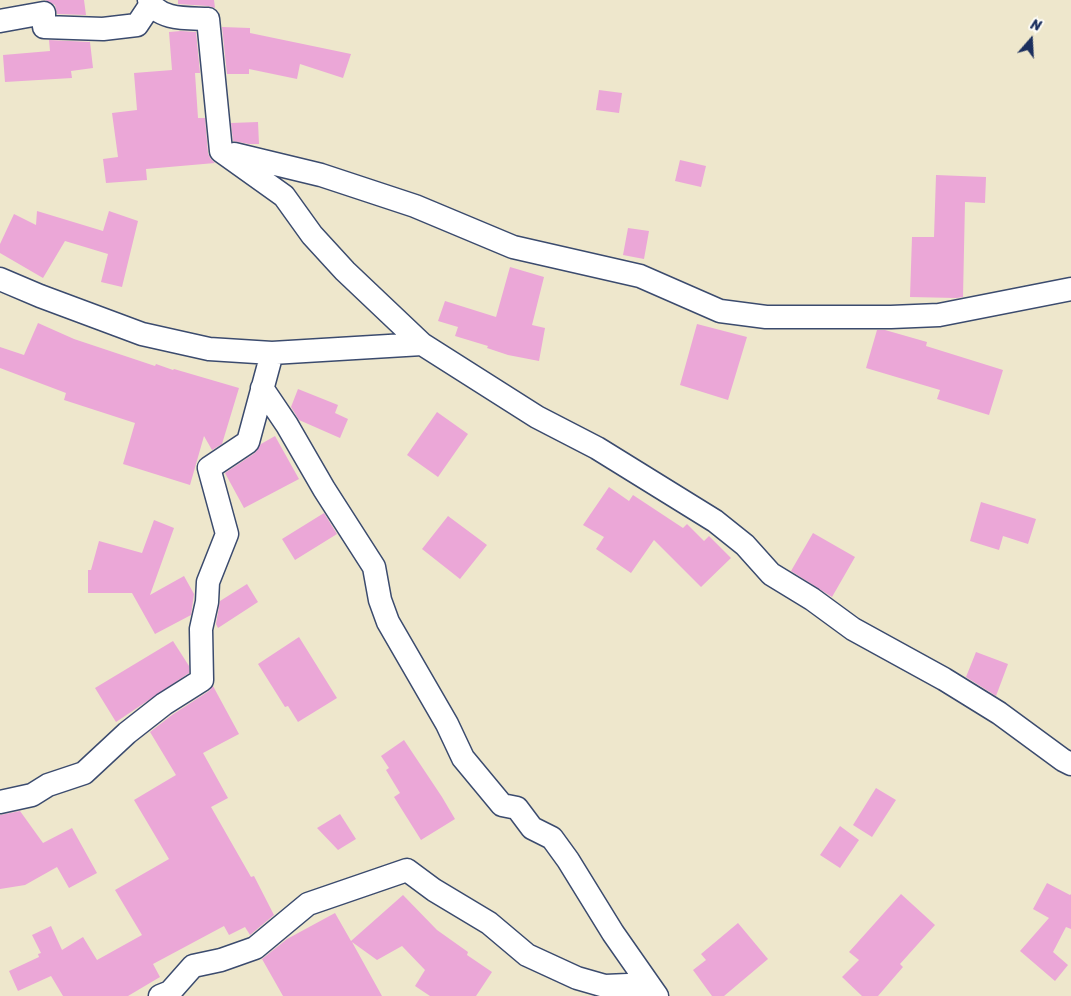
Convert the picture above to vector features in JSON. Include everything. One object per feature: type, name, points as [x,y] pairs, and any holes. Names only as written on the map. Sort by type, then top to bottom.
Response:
[{"type":"street","points":[[0,21],[44,13],[44,27],[104,29],[137,25],[150,2],[168,16],[208,19],[221,151],[284,196],[312,234],[345,271],[422,344],[537,417],[597,448],[715,520],[746,545],[771,574],[812,599],[853,629],[944,679],[999,713],[1071,764]]},
{"type":"street","points":[[221,151],[330,178],[415,206],[514,246],[640,276],[720,311],[766,317],[939,315],[1071,289]]},
{"type":"street","points":[[0,279],[142,334],[209,349],[272,353],[422,344]]},
{"type":"street","points":[[0,802],[32,795],[48,785],[84,773],[127,733],[164,704],[202,680],[201,629],[207,602],[208,582],[227,534],[209,468],[248,442],[272,353]]},
{"type":"street","points":[[262,388],[374,566],[380,600],[388,622],[447,724],[463,758],[502,805],[517,808],[532,828],[552,838],[654,992]]},
{"type":"street","points":[[160,996],[170,992],[193,966],[221,960],[255,948],[308,904],[408,870],[434,890],[489,923],[528,955],[536,959],[577,978],[605,986],[628,985],[654,992]]},
{"type":"building","points":[[45,0],[84,0],[86,15],[57,14],[55,5]]},
{"type":"building","points":[[178,0],[214,0],[215,8],[178,4]]},
{"type":"building","points":[[222,27],[250,28],[250,33],[351,54],[343,78],[300,64],[297,79],[249,69],[249,74],[227,74]]},
{"type":"building","points":[[169,32],[196,32],[200,73],[195,73],[198,118],[205,118],[208,153],[215,163],[146,169],[147,180],[106,183],[103,159],[118,157],[112,113],[137,110],[134,73],[172,70]]},
{"type":"building","points":[[49,40],[90,42],[93,68],[71,71],[72,78],[5,82],[3,55],[50,51]]},
{"type":"building","points":[[599,90],[622,93],[619,113],[596,110]]},
{"type":"building","points":[[258,122],[259,144],[233,141],[231,123]]},
{"type":"building","points":[[680,160],[706,166],[701,187],[675,181]]},
{"type":"building","points":[[936,175],[986,177],[985,203],[965,202],[963,297],[910,297],[912,237],[934,237]]},
{"type":"building","points":[[37,211],[103,231],[109,211],[138,221],[122,287],[101,282],[108,254],[65,241],[43,278],[0,253],[0,244],[14,214],[36,225]]},
{"type":"building","points":[[628,228],[649,231],[644,259],[623,255]]},
{"type":"building","points":[[510,267],[544,277],[532,325],[545,328],[539,361],[508,355],[487,348],[488,346],[455,336],[458,327],[438,321],[445,301],[496,317]]},
{"type":"building","points":[[38,323],[74,339],[155,366],[156,364],[239,388],[222,444],[212,450],[204,436],[190,485],[123,464],[135,423],[64,400],[66,393],[0,368],[0,347],[24,355]]},
{"type":"building","points":[[697,324],[747,337],[728,400],[680,385]]},
{"type":"building","points":[[877,330],[885,330],[927,342],[926,346],[1003,370],[989,415],[937,399],[940,390],[866,368]]},
{"type":"building","points":[[298,389],[338,405],[335,413],[348,419],[340,438],[299,420],[291,407]]},
{"type":"building","points":[[437,412],[468,434],[438,477],[407,455]]},
{"type":"building","points":[[275,436],[299,479],[244,508],[225,473],[255,453],[261,444]]},
{"type":"building","points":[[609,487],[629,501],[633,495],[683,528],[687,524],[704,541],[709,536],[731,558],[701,587],[654,540],[631,573],[596,549],[604,537],[583,525]]},
{"type":"building","points":[[981,502],[1036,519],[1028,544],[1003,536],[999,550],[970,541]]},
{"type":"building","points":[[324,513],[337,534],[295,560],[282,539]]},
{"type":"building","points":[[448,516],[487,545],[460,579],[422,549]]},
{"type":"building","points":[[154,520],[174,528],[150,595],[184,576],[194,594],[191,615],[155,634],[132,593],[88,593],[88,570],[91,570],[99,541],[142,553]]},
{"type":"building","points":[[813,533],[855,557],[832,597],[791,571]]},
{"type":"building","points":[[247,584],[258,602],[218,628],[216,624],[220,601]]},
{"type":"building","points":[[299,637],[337,698],[298,722],[288,706],[285,707],[258,664]]},
{"type":"building","points":[[173,641],[189,666],[189,673],[116,722],[95,688]]},
{"type":"building","points":[[976,652],[1008,664],[996,696],[966,677]]},
{"type":"building","points":[[213,686],[239,734],[203,753],[228,798],[211,807],[251,877],[254,876],[274,915],[250,935],[245,927],[229,935],[224,926],[153,964],[160,977],[128,996],[63,996],[51,976],[18,991],[9,971],[39,957],[38,954],[41,953],[32,935],[51,926],[62,950],[83,937],[97,960],[142,935],[115,890],[169,859],[134,800],[176,775],[150,732],[209,691]]},
{"type":"building","points":[[404,740],[455,819],[421,840],[394,797],[400,793],[386,770],[389,768],[381,756]]},
{"type":"building","points":[[876,788],[896,800],[872,837],[853,825]]},
{"type":"building","points":[[20,811],[43,843],[72,828],[97,873],[69,888],[57,867],[25,885],[0,889],[0,815]]},
{"type":"building","points":[[340,814],[356,839],[338,850],[317,828]]},
{"type":"building","points":[[840,826],[859,840],[840,868],[820,855]]},
{"type":"building","points":[[1047,883],[1071,894],[1071,929],[1066,927],[1053,952],[1068,965],[1055,981],[1020,951],[1049,918],[1033,909]]},
{"type":"building","points":[[901,894],[935,925],[900,964],[903,967],[878,996],[862,996],[842,977],[859,960],[849,952]]},
{"type":"building","points":[[403,895],[437,930],[468,952],[467,955],[492,972],[476,996],[430,996],[415,986],[425,970],[402,946],[377,960],[352,942],[382,996],[283,996],[262,959],[287,939],[335,913],[351,941]]},
{"type":"building","points":[[738,923],[768,959],[724,996],[712,996],[693,970],[706,960],[701,954]]}]
